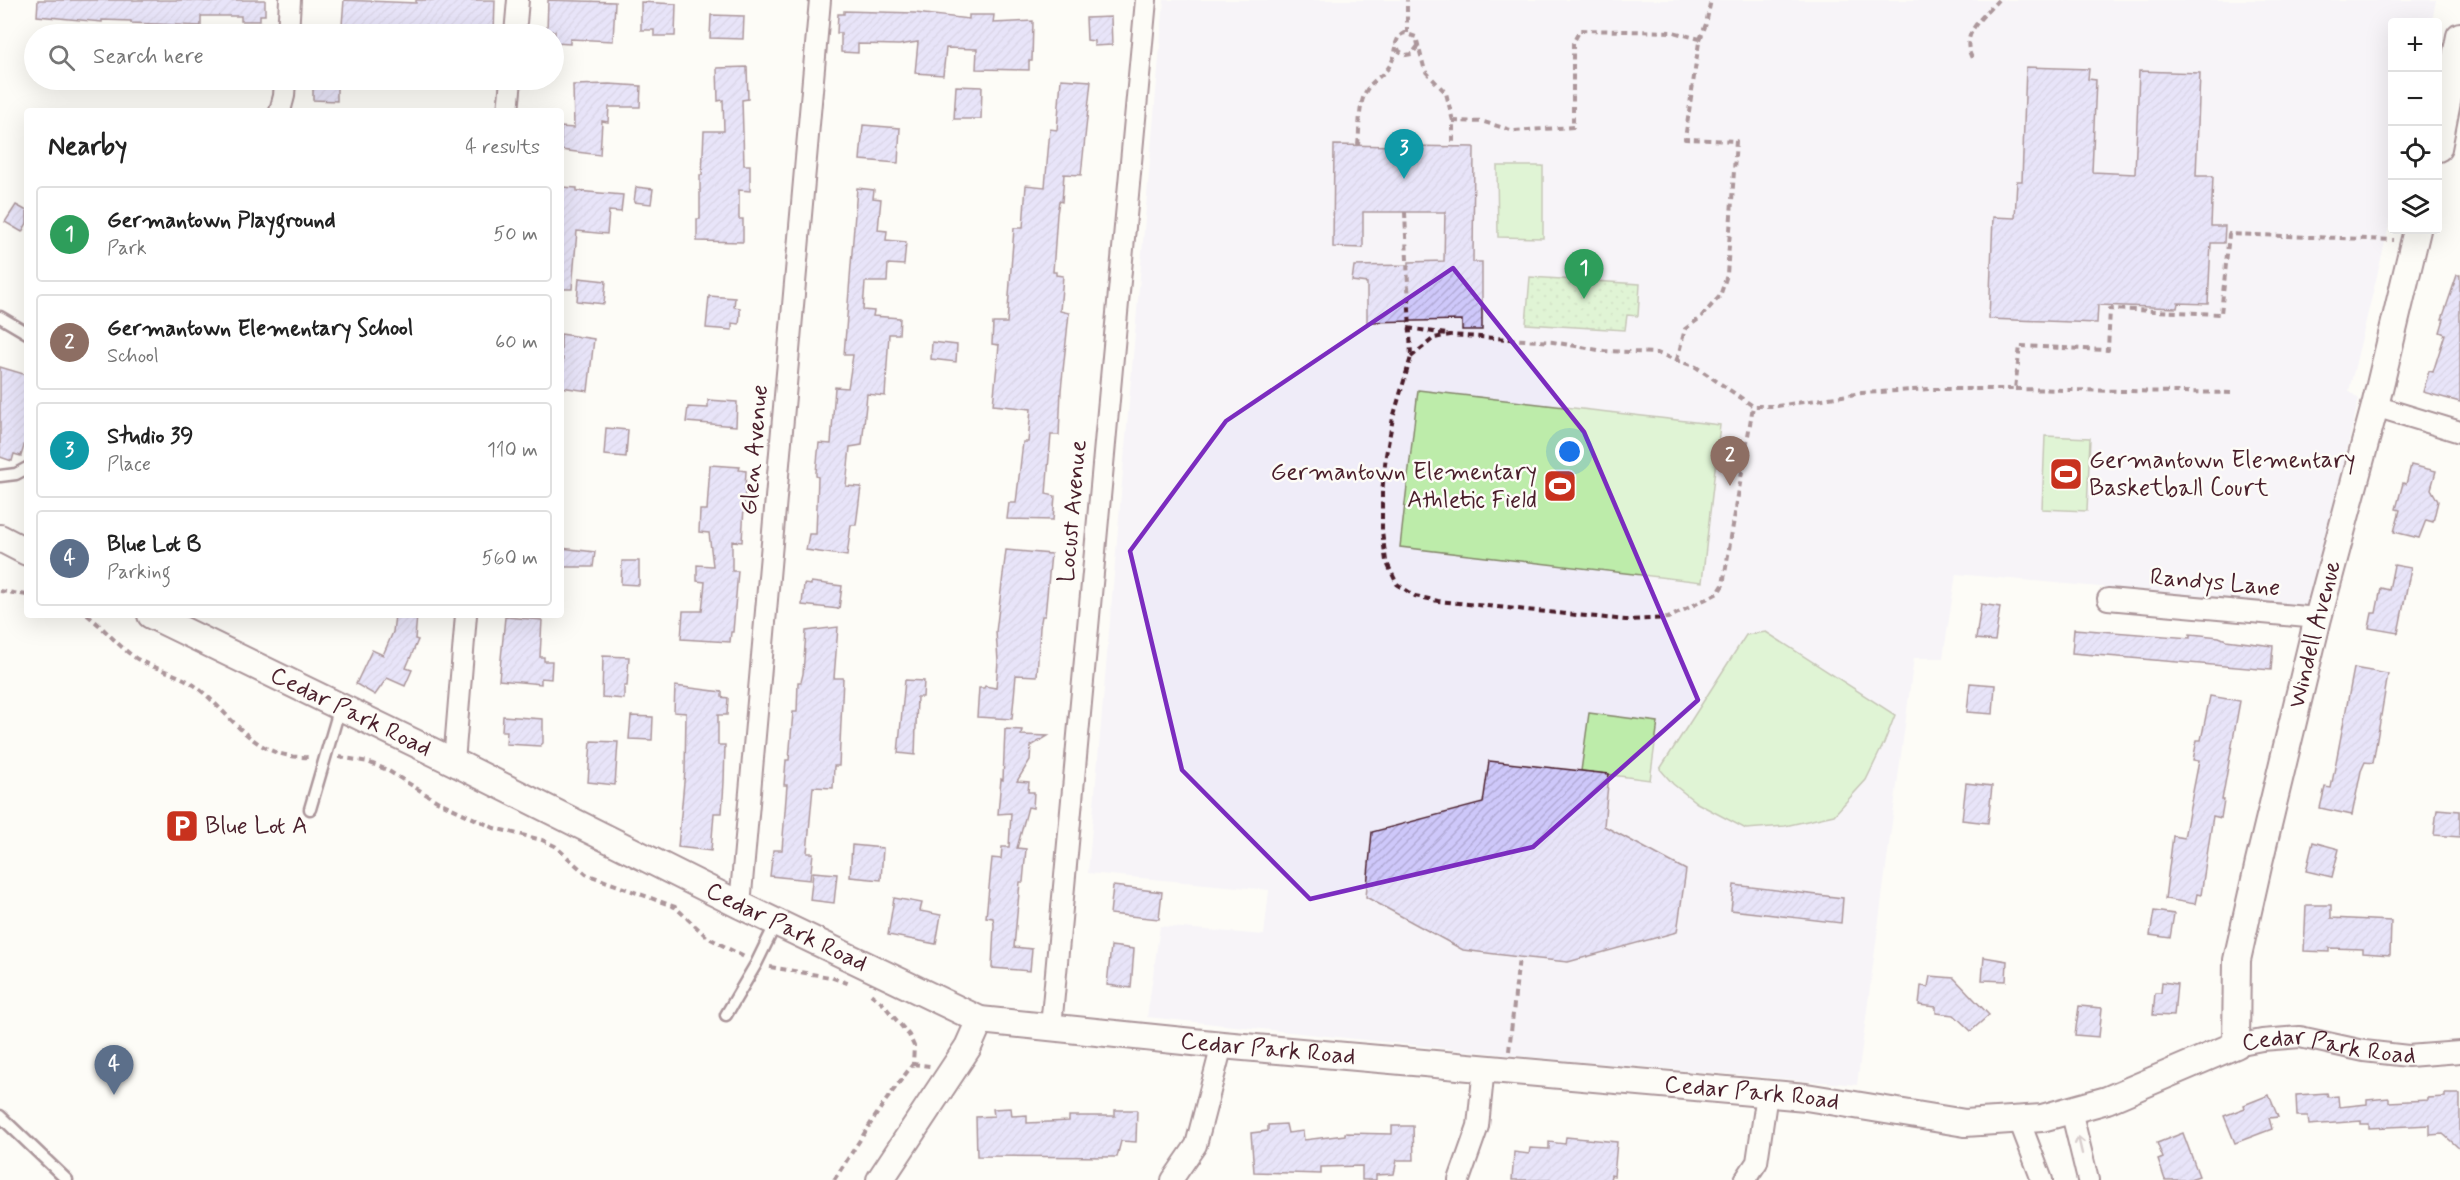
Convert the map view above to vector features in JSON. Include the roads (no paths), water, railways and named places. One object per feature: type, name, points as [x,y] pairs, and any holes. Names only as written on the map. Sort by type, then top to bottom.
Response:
[{"type":"street","points":[[289,24],[290,0]]},
{"type":"street","points":[[516,24],[518,0]]},
{"type":"street","name":"Glen Avenue","points":[[740,906],[820,0]]},
{"type":"street","name":"Locust Avenue","points":[[1051,1027],[1146,0]]},
{"type":"street","points":[[2442,128],[2460,36]]},
{"type":"street","points":[[281,108],[284,90]]},
{"type":"street","points":[[508,108],[510,90]]},
{"type":"street","name":"Windell Avenue","points":[[2236,1045],[2237,960],[2318,618],[2375,406],[2407,235]]},
{"type":"street","points":[[2375,406],[2460,432]]},
{"type":"street","points":[[0,540],[24,551]]},
{"type":"street","name":"Randys Lane","points":[[2108,599],[2318,618]]},
{"type":"street","name":"Cedar Park Road","points":[[158,618],[454,762],[740,906],[980,1020],[1222,1045],[1806,1097],[1965,1123],[2042,1118],[2072,1110],[2107,1100],[2236,1045],[2262,1040],[2300,1037],[2364,1051],[2408,1056],[2460,1052]]},
{"type":"street","points":[[454,762],[466,618]]},
{"type":"street","points":[[880,1180],[968,1047],[980,1020]]},
{"type":"street","points":[[1172,1180],[1196,1145],[1222,1045]]},
{"type":"street","points":[[1459,1180],[1496,1068]]},
{"type":"street","points":[[1745,1180],[1757,1162],[1767,1094]]},
{"type":"street","points":[[2072,1110],[2088,1180]]},
{"type":"street","points":[[2019,1120],[2042,1180]]},
{"type":"lane","points":[[0,317],[24,331]]},
{"type":"lane","points":[[0,476],[16,474],[24,470]]},
{"type":"lane","points":[[310,809],[340,707]]},
{"type":"lane","points":[[726,1015],[756,964],[776,922]]},
{"type":"lane","points":[[0,1116],[67,1180]]},
{"type":"place","name":"Studio 39","points":[[1404,179]]},
{"type":"place","name":"Germantown Playground","points":[[1584,299]]},
{"type":"place","name":"Germantown Elementary Basketball Court","points":[[2066,474]]},
{"type":"place","name":"Germantown Elementary Athletic Field","points":[[1560,486]]},
{"type":"place","name":"Germantown Elementary School","points":[[1730,486]]},
{"type":"place","name":"Blue Lot A","points":[[182,826]]},
{"type":"place","name":"Blue Lot B","points":[[114,1095]]}]
